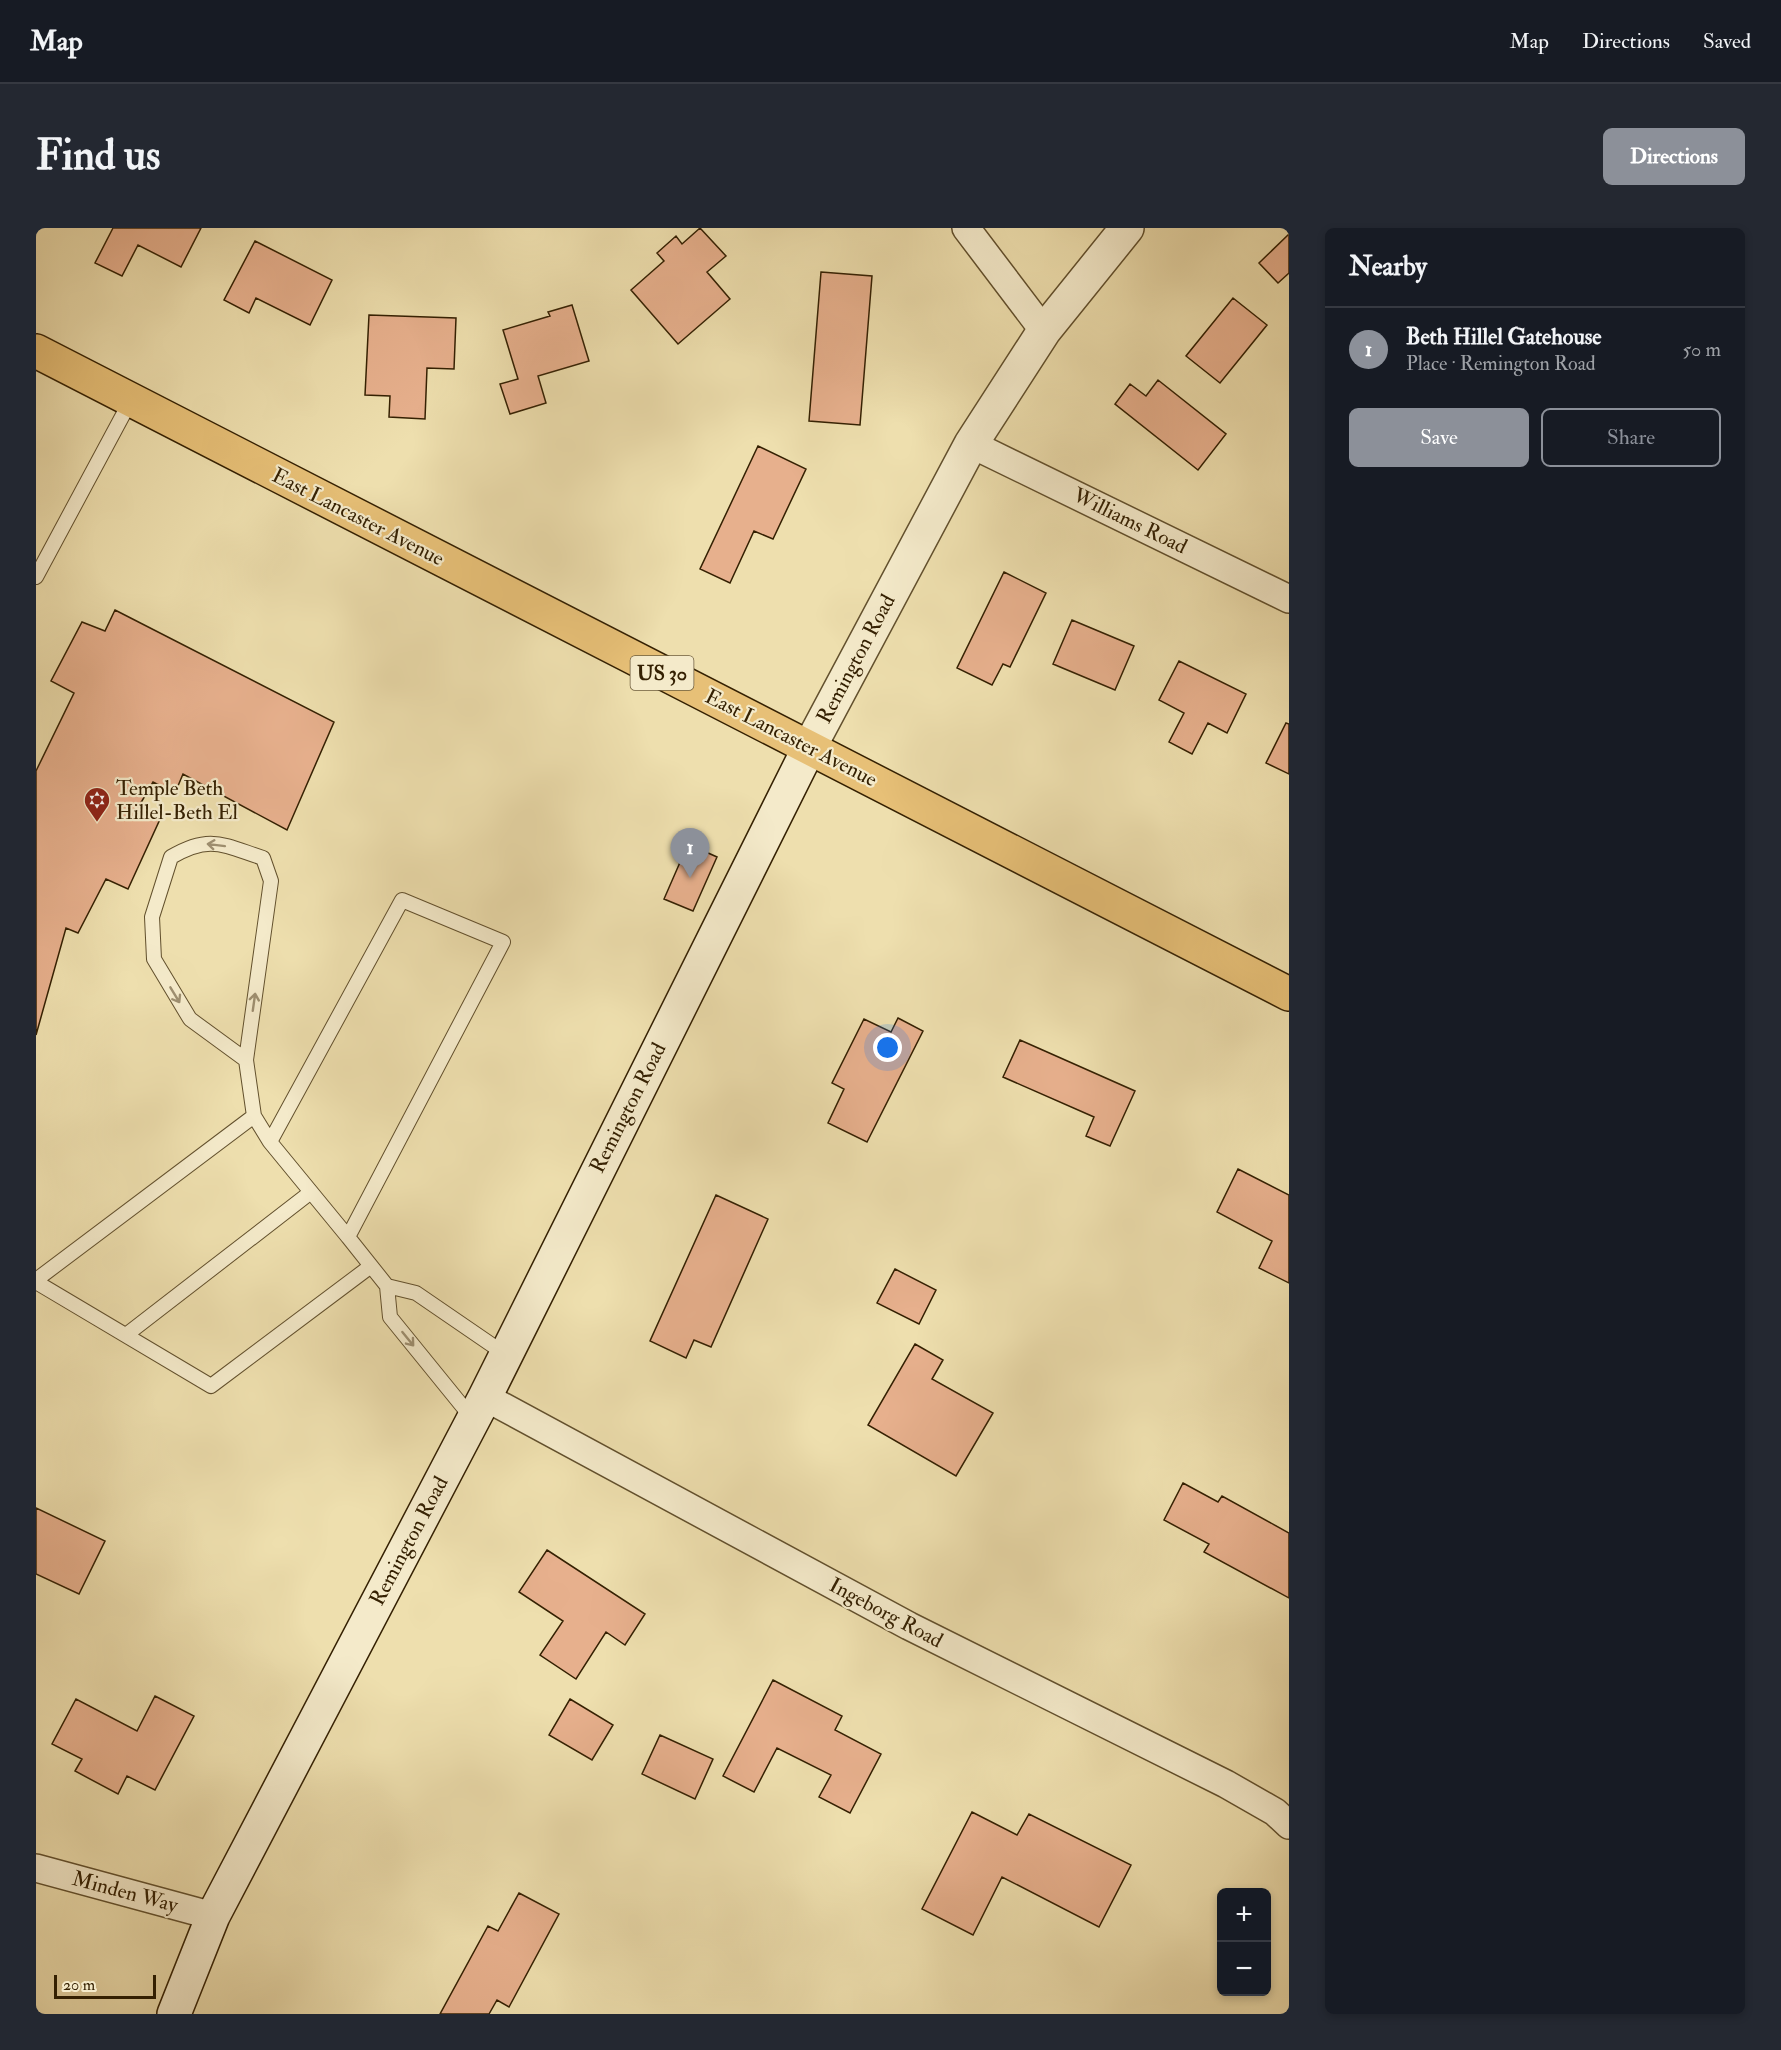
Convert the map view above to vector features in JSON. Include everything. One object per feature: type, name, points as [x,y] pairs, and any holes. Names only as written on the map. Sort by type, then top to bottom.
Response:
[{"type":"highway","name":"East Lancaster Avenue","points":[[36,351],[1289,994]]},
{"type":"main road","name":"Remington Road","points":[[174,2014],[213,1916],[479,1408],[809,748],[971,444],[1044,331],[1127,228]]},
{"type":"street","points":[[966,228],[1044,331]]},
{"type":"street","name":"Williams Road","points":[[971,444],[1289,599]]},
{"type":"street","name":"Ingeborg Road","points":[[479,1408],[1226,1784],[1275,1812],[1289,1825]]},
{"type":"street","name":"Minden Way","points":[[36,1868],[213,1916]]},
{"type":"lane","points":[[36,577],[131,400]]},
{"type":"lane","points":[[246,1060],[190,1019],[154,959],[152,917],[171,857],[190,846],[214,842],[263,858],[271,881],[246,1060],[254,1116],[270,1142],[387,1287],[390,1317],[479,1408]]},
{"type":"lane","points":[[270,1142],[402,900],[503,942],[348,1237]]},
{"type":"lane","points":[[254,1116],[36,1281],[211,1386],[371,1266]]},
{"type":"lane","points":[[126,1335],[311,1192]]},
{"type":"lane","points":[[387,1287],[416,1293],[505,1354]]},
{"type":"building","points":[[113,228],[201,228],[181,267],[138,245],[122,276],[95,263]]},
{"type":"building","points":[[700,228],[726,256],[707,272],[730,299],[678,344],[631,290],[664,261],[657,253],[676,236],[682,244]]},
{"type":"building","points":[[1289,234],[1289,273],[1278,283],[1259,263]]},
{"type":"building","points":[[255,241],[332,280],[310,325],[256,298],[249,313],[224,300]]},
{"type":"building","points":[[821,272],[872,276],[860,425],[809,421]]},
{"type":"building","points":[[1233,298],[1267,325],[1220,383],[1186,356]]},
{"type":"building","points":[[572,305],[589,361],[538,376],[546,403],[510,414],[500,384],[518,379],[503,330],[550,316],[548,312]]},
{"type":"building","points":[[369,315],[456,318],[454,369],[427,368],[425,419],[389,417],[390,396],[365,395]]},
{"type":"building","points":[[1158,380],[1226,434],[1198,470],[1115,404],[1130,384],[1146,396]]},
{"type":"building","points":[[758,446],[806,469],[773,539],[754,531],[730,583],[700,569]]},
{"type":"building","points":[[1004,572],[1046,593],[1010,667],[1003,664],[992,685],[957,668]]},
{"type":"building","name":"Temple Beth Hillel-Beth El","points":[[115,610],[334,722],[287,830],[183,774],[175,793],[153,782],[139,806],[161,817],[128,889],[106,879],[78,933],[66,928],[36,1035],[36,771],[74,693],[51,681],[82,622],[105,631]]},
{"type":"building","points":[[1072,620],[1134,646],[1115,690],[1053,664]]},
{"type":"building","points":[[1179,661],[1246,694],[1227,733],[1208,723],[1192,754],[1169,742],[1184,713],[1159,700]]},
{"type":"building","points":[[1286,723],[1289,724],[1289,774],[1266,763]]},
{"type":"building","points":[[688,844],[717,857],[693,911],[664,899]]},
{"type":"building","points":[[898,1018],[923,1031],[867,1142],[828,1123],[844,1089],[832,1083],[864,1019],[891,1032]]},
{"type":"building","points":[[1020,1040],[1135,1091],[1110,1146],[1086,1136],[1094,1117],[1003,1077]]},
{"type":"building","points":[[1238,1169],[1289,1195],[1289,1283],[1259,1268],[1272,1241],[1217,1212]]},
{"type":"building","points":[[716,1195],[768,1219],[711,1347],[694,1340],[686,1358],[650,1341]]},
{"type":"building","points":[[895,1269],[936,1290],[919,1324],[877,1303]]},
{"type":"building","points":[[915,1344],[943,1360],[932,1379],[993,1413],[956,1476],[868,1425]]},
{"type":"building","points":[[1183,1483],[1218,1502],[1222,1496],[1289,1533],[1289,1598],[1204,1552],[1209,1544],[1164,1520]]},
{"type":"building","points":[[36,1508],[105,1541],[79,1594],[36,1574]]},
{"type":"building","points":[[547,1550],[645,1614],[625,1645],[606,1632],[576,1679],[540,1655],[563,1621],[519,1592]]},
{"type":"building","points":[[773,1680],[842,1716],[835,1730],[881,1754],[850,1813],[819,1797],[831,1775],[777,1748],[754,1792],[723,1776]]},
{"type":"building","points":[[155,1696],[194,1716],[155,1790],[127,1776],[118,1794],[75,1771],[82,1759],[52,1744],[76,1699],[137,1731]]},
{"type":"building","points":[[570,1699],[613,1725],[592,1760],[549,1735]]},
{"type":"building","points":[[660,1735],[713,1759],[695,1799],[642,1774]]},
{"type":"building","points":[[972,1812],[1017,1835],[1029,1814],[1131,1865],[1099,1927],[1002,1877],[973,1935],[922,1909]]},
{"type":"building","points":[[519,1893],[559,1914],[509,2007],[497,2000],[489,2014],[440,2014],[488,1926],[498,1931]]},
{"type":"place","name":"Temple Beth Hillel-Beth El","points":[[97,823]]},
{"type":"place","name":"Beth Hillel Gatehouse","points":[[690,878]]}]
